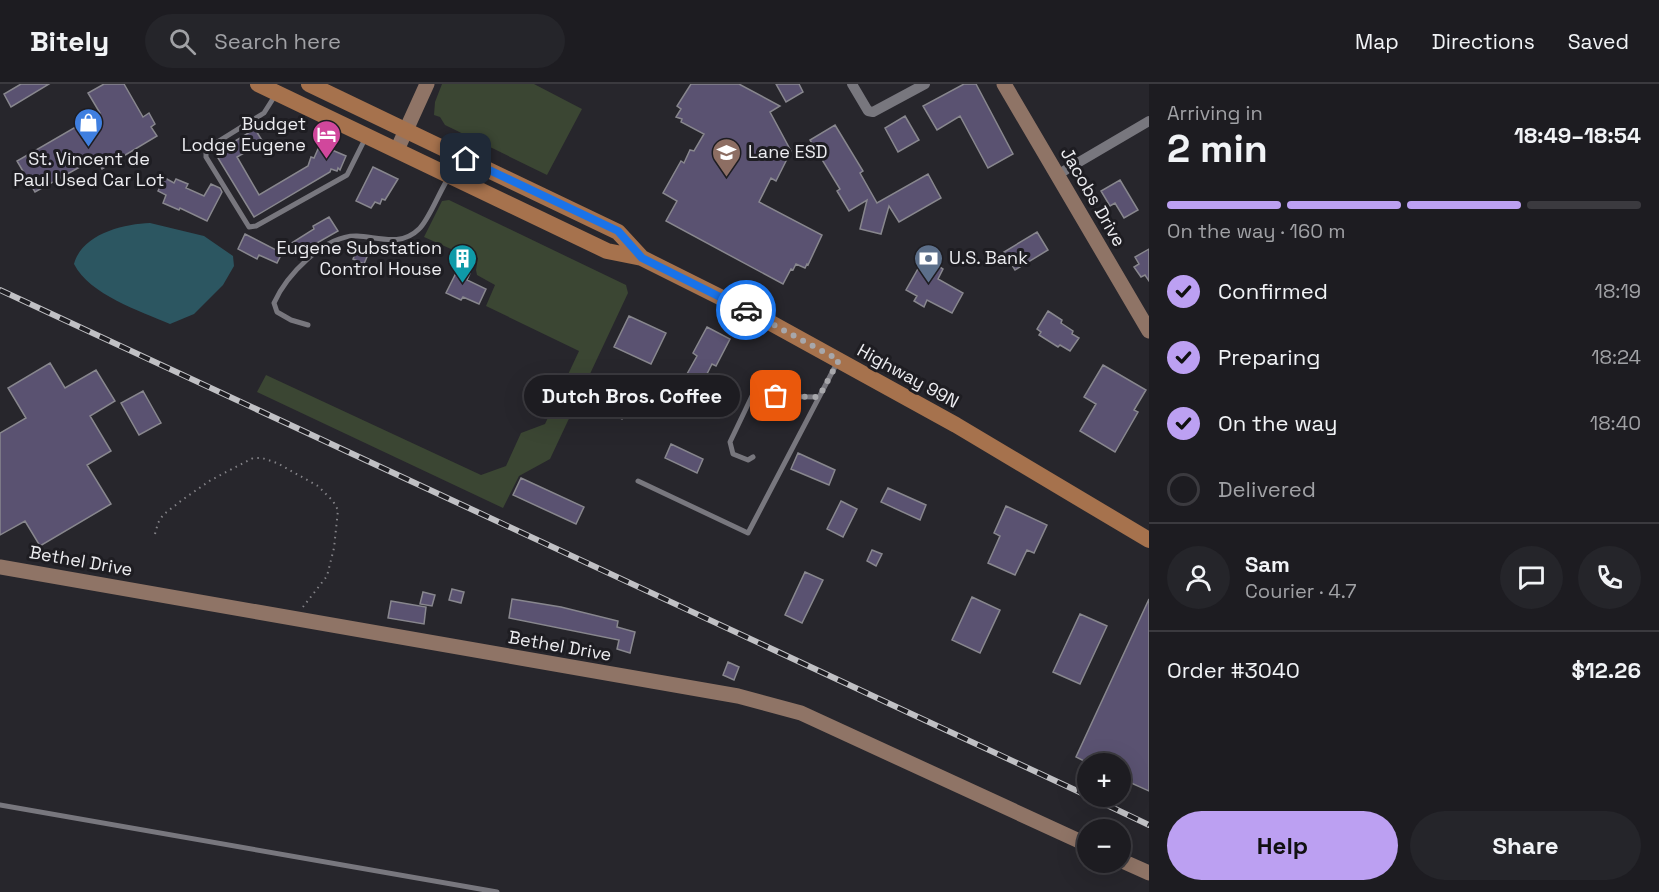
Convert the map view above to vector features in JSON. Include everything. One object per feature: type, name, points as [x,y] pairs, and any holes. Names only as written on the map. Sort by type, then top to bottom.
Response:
[{"type":"main road","name":"Highway 99N","points":[[258,84],[607,251],[642,258],[723,297],[956,425],[1149,540]]},
{"type":"main road","name":"Highway 99N","points":[[309,84],[618,231],[642,258]]},
{"type":"street","points":[[397,150],[427,84]]},
{"type":"street","points":[[852,84],[868,111],[873,112],[925,84]]},
{"type":"street","name":"Jacobs Drive","points":[[1004,84],[1148,327]]},
{"type":"street","points":[[1058,175],[1149,121]]},
{"type":"street","name":"Bethel Drive","points":[[0,567],[738,696],[801,713],[1077,840]]},
{"type":"street","points":[[1131,865],[1149,873]]},
{"type":"lane","points":[[277,93],[264,113],[206,149],[206,157],[249,227],[256,226],[347,175],[366,135]]},
{"type":"lane","points":[[308,325],[291,320],[277,312],[274,303],[278,294],[303,262],[329,243],[348,237],[390,241],[414,233],[422,225],[449,176]]},
{"type":"lane","points":[[638,481],[748,533],[839,360]]},
{"type":"lane","points":[[753,457],[748,460],[733,454],[730,442],[752,396],[819,397]]},
{"type":"lane","points":[[0,805],[497,892]]},
{"type":"path","points":[[155,534],[163,515],[182,500],[211,480],[253,458],[262,458],[277,463],[318,486],[333,501],[338,510],[335,521],[334,548],[327,576],[295,620]]},
{"type":"green space","points":[[442,84],[534,84],[582,109],[547,175],[445,125],[440,117],[434,115],[435,102]]},
{"type":"green space","points":[[449,200],[626,285],[628,293],[550,459],[519,476],[503,508],[257,392],[266,375],[481,475],[506,466],[521,433],[545,424],[579,351],[486,306],[495,285],[477,275],[478,258],[462,250],[460,253],[424,237],[442,201]]},
{"type":"water","points":[[150,223],[204,236],[233,256],[234,266],[223,285],[194,314],[170,324],[103,293],[81,275],[74,264],[78,254],[94,238],[116,229]]},
{"type":"building","points":[[21,84],[49,84],[11,107],[4,94]]},
{"type":"building","name":"St. Vincent de Paul Used Car Lot","points":[[104,84],[124,84],[143,117],[149,113],[155,124],[151,127],[157,136],[102,169],[96,158],[35,192],[17,161],[100,113],[88,93]]},
{"type":"building","points":[[691,84],[739,84],[780,106],[770,112],[791,151],[776,181],[771,178],[759,202],[822,235],[808,265],[805,268],[796,264],[783,284],[666,221],[677,201],[663,193],[681,161],[684,163],[690,150],[694,151],[704,134],[676,117],[681,109],[677,106]]},
{"type":"building","points":[[776,84],[799,84],[803,92],[786,102]]},
{"type":"building","points":[[964,84],[976,84],[1013,154],[988,168],[960,116],[937,130],[923,106]]},
{"type":"building","points":[[905,116],[919,140],[898,152],[885,128]]},
{"type":"building","points":[[835,125],[863,171],[860,173],[877,203],[928,174],[941,198],[899,222],[889,206],[881,234],[860,229],[867,200],[849,211],[837,191],[840,189],[810,140]]},
{"type":"building","points":[[255,129],[263,142],[237,157],[259,195],[308,166],[311,157],[314,158],[318,149],[323,151],[325,147],[346,156],[340,170],[331,169],[330,172],[254,217],[215,153]]},
{"type":"building","points":[[373,167],[398,179],[385,200],[382,199],[380,204],[375,202],[371,208],[356,201]]},
{"type":"building","points":[[165,178],[174,183],[176,179],[188,184],[186,188],[204,196],[211,184],[220,188],[222,192],[207,221],[180,208],[179,210],[163,203],[166,195],[158,191]]},
{"type":"building","points":[[1120,180],[1138,210],[1124,218],[1115,203],[1110,206],[1101,191]]},
{"type":"building","points":[[329,217],[338,231],[296,255],[290,244]]},
{"type":"building","points":[[1037,232],[1048,250],[1015,270],[1004,252]]},
{"type":"building","points":[[245,234],[282,253],[277,263],[259,255],[257,259],[238,249]]},
{"type":"building","points":[[358,247],[369,252],[364,264],[353,259]]},
{"type":"building","points":[[1149,249],[1149,281],[1145,275],[1141,277],[1134,267],[1139,264],[1135,257]]},
{"type":"building","name":"U.S. Bank","points":[[932,262],[943,269],[938,279],[963,293],[952,313],[927,300],[924,307],[914,301],[917,296],[906,290],[919,267],[927,272]]},
{"type":"building","name":"Eugene Substation Control House","points":[[459,267],[470,273],[467,280],[486,289],[479,304],[463,297],[461,300],[446,293]]},
{"type":"building","points":[[1048,311],[1062,320],[1061,323],[1079,338],[1070,351],[1060,345],[1058,347],[1039,335],[1041,332],[1037,329]]},
{"type":"building","points":[[629,316],[666,333],[651,364],[614,347]]},
{"type":"building","points":[[707,327],[730,339],[716,366],[712,364],[685,417],[668,408],[697,356],[693,353]]},
{"type":"building","points":[[50,363],[65,388],[96,370],[115,401],[90,416],[111,451],[87,465],[111,504],[40,546],[25,521],[0,535],[0,433],[26,418],[8,388]]},
{"type":"building","points":[[1103,365],[1146,390],[1134,410],[1138,412],[1115,452],[1080,431],[1096,404],[1084,397]]},
{"type":"building","points":[[775,383],[795,383],[795,392],[775,391]]},
{"type":"building","points":[[615,385],[637,396],[629,414],[622,419],[603,410]]},
{"type":"building","points":[[143,391],[161,423],[139,435],[121,403]]},
{"type":"building","points":[[671,444],[703,459],[697,473],[665,458]]},
{"type":"building","points":[[798,453],[835,470],[829,485],[791,469]]},
{"type":"building","points":[[521,478],[584,507],[576,524],[513,495]]},
{"type":"building","points":[[888,488],[926,505],[920,520],[881,502]]},
{"type":"building","points":[[841,501],[857,509],[843,537],[827,529]]},
{"type":"building","points":[[1006,506],[1047,525],[1034,553],[1027,550],[1015,575],[988,563],[1000,536],[994,533]]},
{"type":"building","points":[[872,550],[882,554],[876,566],[867,561]]},
{"type":"building","points":[[805,572],[823,580],[802,623],[785,615]]},
{"type":"building","points":[[452,589],[464,592],[461,603],[449,600]]},
{"type":"building","points":[[423,592],[435,595],[432,606],[420,604]]},
{"type":"building","points":[[972,597],[1000,610],[980,653],[952,640]]},
{"type":"building","points":[[512,599],[561,607],[618,621],[617,627],[635,632],[630,653],[617,649],[619,640],[509,618]]},
{"type":"building","points":[[1149,599],[1149,791],[1131,783],[1131,753],[1078,753]]},
{"type":"building","points":[[391,601],[426,607],[424,624],[388,618]]},
{"type":"building","points":[[1080,614],[1107,626],[1080,684],[1053,672]]},
{"type":"building","points":[[728,662],[739,667],[734,680],[723,675]]},
{"type":"railway","points":[[0,290],[1077,791]]},
{"type":"railway","points":[[1111,807],[1149,825]]},
{"type":"way so far","points":[[746,310],[839,360],[819,397],[776,396]]},
{"type":"place","name":"St. Vincent de Paul Used Car Lot","points":[[89,148]]},
{"type":"place","name":"Budget Lodge Eugene","points":[[327,160]]},
{"type":"place","name":"Lane ESD","points":[[727,178]]},
{"type":"place","name":"Eugene Substation Control House","points":[[463,284]]},
{"type":"place","name":"U.S. Bank","points":[[928,284]]},
{"type":"place","name":"Dutch Bros. Coffee","points":[[776,396]]},
{"type":"route","points":[[466,159],[618,231],[642,258],[746,310]]}]
